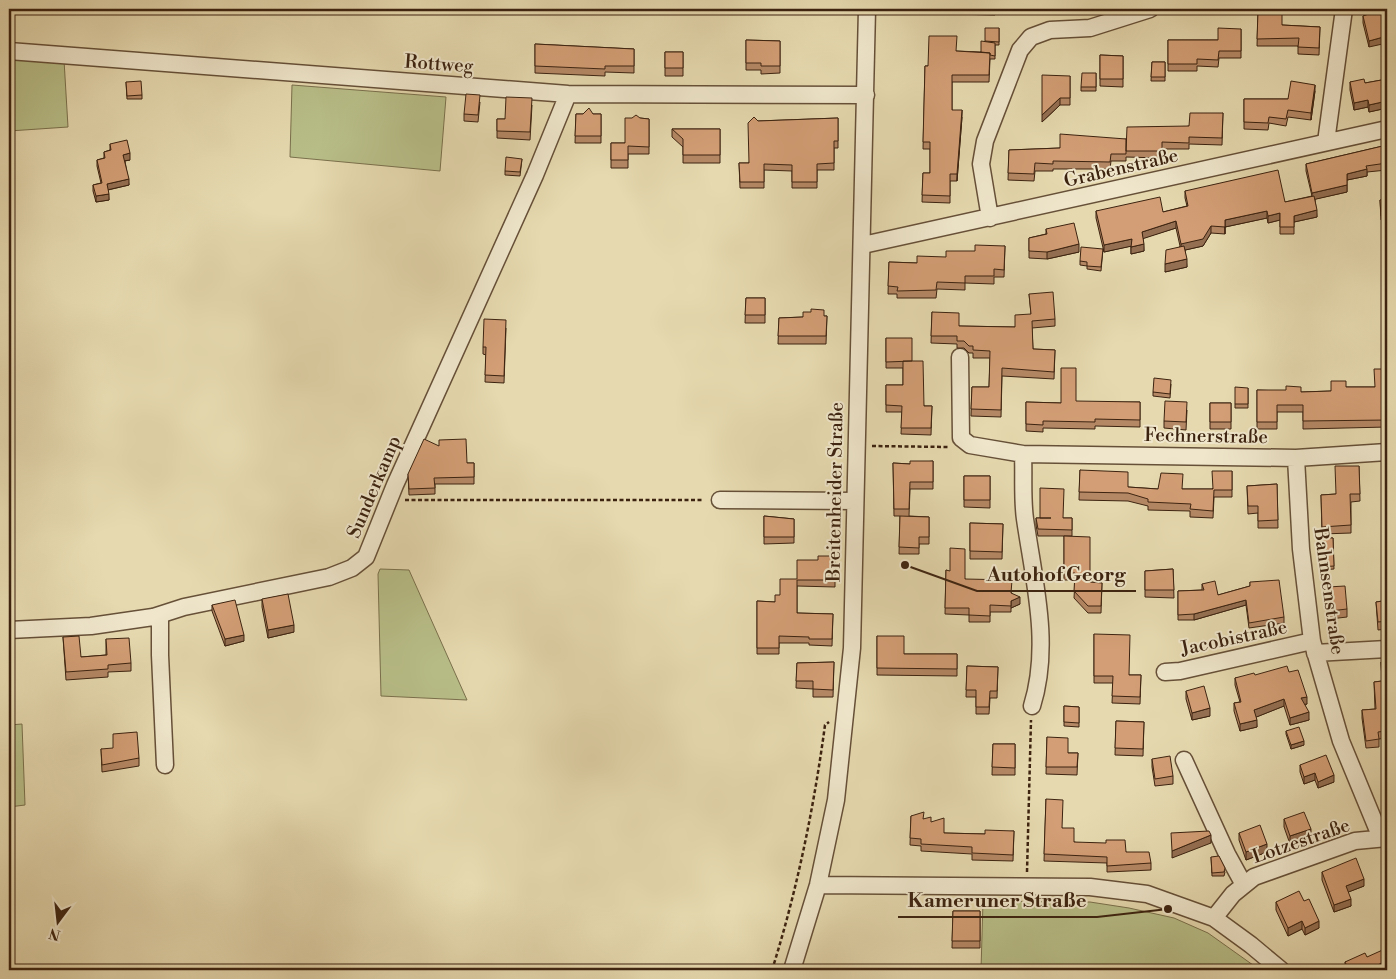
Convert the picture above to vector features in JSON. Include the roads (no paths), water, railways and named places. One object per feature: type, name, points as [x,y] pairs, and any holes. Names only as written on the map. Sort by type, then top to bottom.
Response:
[{"type":"street","name":"Breitenheider Straße","points":[[792,970],[818,885],[836,800],[847,714],[852,648],[856,445],[863,245],[867,9]]},
{"type":"street","points":[[990,218],[981,164],[986,141],[1020,50],[1031,37],[1050,30],[1090,28],[1150,9]]},
{"type":"street","points":[[1326,142],[1344,9]]},
{"type":"street","name":"Rottweg","points":[[9,51],[568,94],[866,94]]},
{"type":"street","name":"Sunderkamp","points":[[9,630],[91,626],[160,616],[184,606],[329,577],[352,568],[366,558],[391,500],[399,476],[535,175],[568,94]]},
{"type":"street","name":"Grabenstraße","points":[[863,245],[1387,129]]},
{"type":"street","name":"Fechnerstraße","points":[[960,357],[961,438],[970,445],[1023,454],[1296,458],[1387,452]]},
{"type":"street","points":[[1023,454],[1024,516],[1040,614],[1040,682],[1032,706]]},
{"type":"street","name":"Bahnsenstraße","points":[[1296,458],[1301,548],[1313,647],[1341,741],[1384,838]]},
{"type":"street","points":[[720,500],[855,501]]},
{"type":"street","points":[[160,616],[165,765]]},
{"type":"street","name":"Jacobistraße","points":[[1165,672],[1180,671],[1313,647],[1387,649]]},
{"type":"street","points":[[1184,760],[1227,854],[1244,885]]},
{"type":"street","name":"Lotzestraße","points":[[1214,918],[1233,894],[1254,877],[1355,840],[1384,838]]},
{"type":"street","points":[[818,885],[1090,887],[1147,894],[1214,918],[1252,945],[1281,970]]},
{"type":"place","name":"Autohof Georg","points":[[905,565]]},
{"type":"place","name":"Kameruner Straße","points":[[1168,909]]}]
